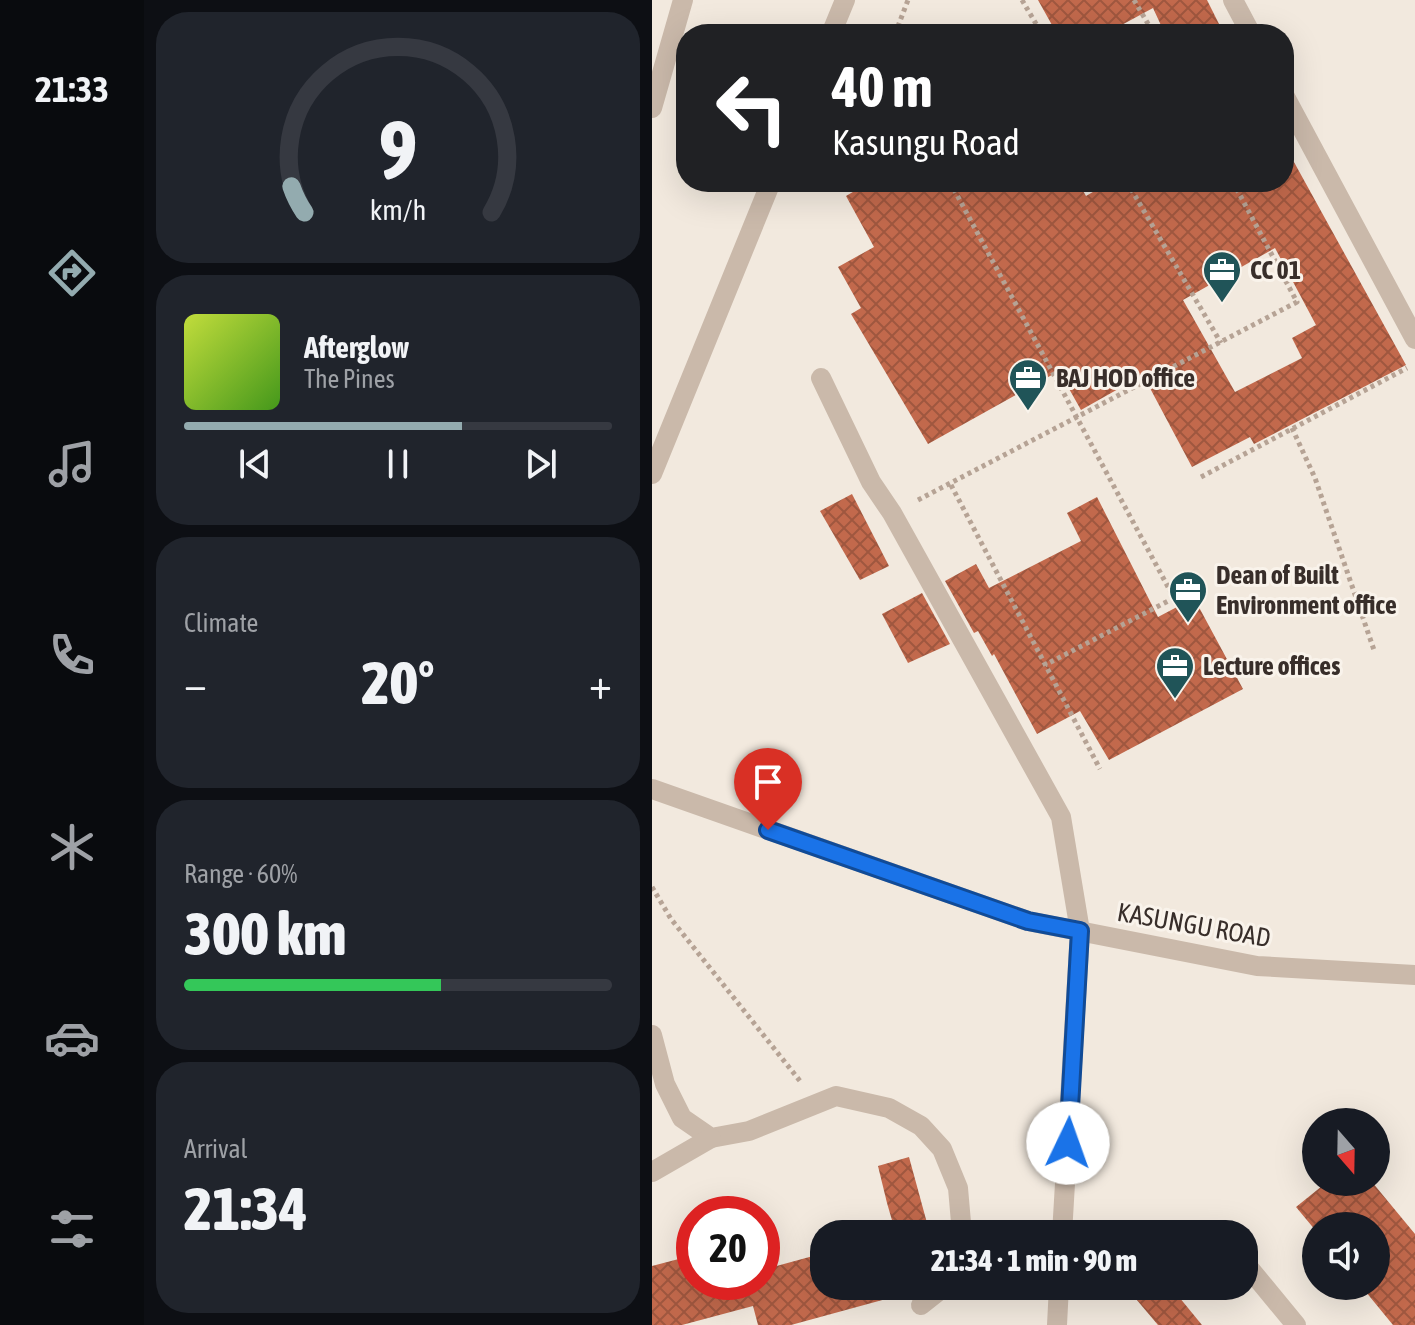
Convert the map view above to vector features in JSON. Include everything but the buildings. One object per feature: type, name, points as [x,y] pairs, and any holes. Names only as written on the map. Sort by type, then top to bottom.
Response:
[{"type":"street","points":[[676,24],[683,0]]},
{"type":"street","points":[[835,24],[845,0]]},
{"type":"street","points":[[1233,0],[1246,24]]},
{"type":"street","points":[[652,108],[676,24]]},
{"type":"street","points":[[1294,114],[1415,339]]},
{"type":"street","points":[[652,474],[767,192]]},
{"type":"street","points":[[821,378],[871,482],[892,513],[1061,817],[1080,931],[1063,1220]]},
{"type":"street","name":"KASUNGU ROAD","points":[[652,789],[1028,921],[1257,966],[1415,975]]},
{"type":"street","points":[[652,1035],[665,1084],[682,1118],[711,1138]]},
{"type":"street","points":[[652,1172],[711,1138],[749,1131],[836,1096],[889,1108],[921,1126],[942,1149],[958,1188],[961,1220]]},
{"type":"street","points":[[1258,1279],[1296,1325]]},
{"type":"street","points":[[921,1305],[927,1300]]},
{"type":"street","points":[[1057,1325],[1058,1300]]},
{"type":"path","points":[[899,24],[908,0]]},
{"type":"path","points":[[1022,0],[1036,24]]},
{"type":"path","points":[[1134,0],[1148,24]]},
{"type":"path","points":[[955,192],[1174,598],[1045,665]]},
{"type":"path","points":[[1133,192],[1221,343]]},
{"type":"path","points":[[1100,769],[951,485],[1297,302],[1238,192]]},
{"type":"path","points":[[1201,477],[1415,364]]},
{"type":"path","points":[[1292,428],[1315,478],[1375,653]]},
{"type":"path","points":[[652,887],[671,919],[808,1090],[836,1096]]},
{"type":"place","name":"CC 01","points":[[1222,304]]},
{"type":"place","name":"BAJ HOD office","points":[[1028,412]]},
{"type":"place","name":"Dean of Built Environment office","points":[[1188,624]]},
{"type":"place","name":"Lecture offices","points":[[1175,700]]},
{"type":"route","points":[[768,830],[1028,921],[1080,931],[1068,1143]]}]
